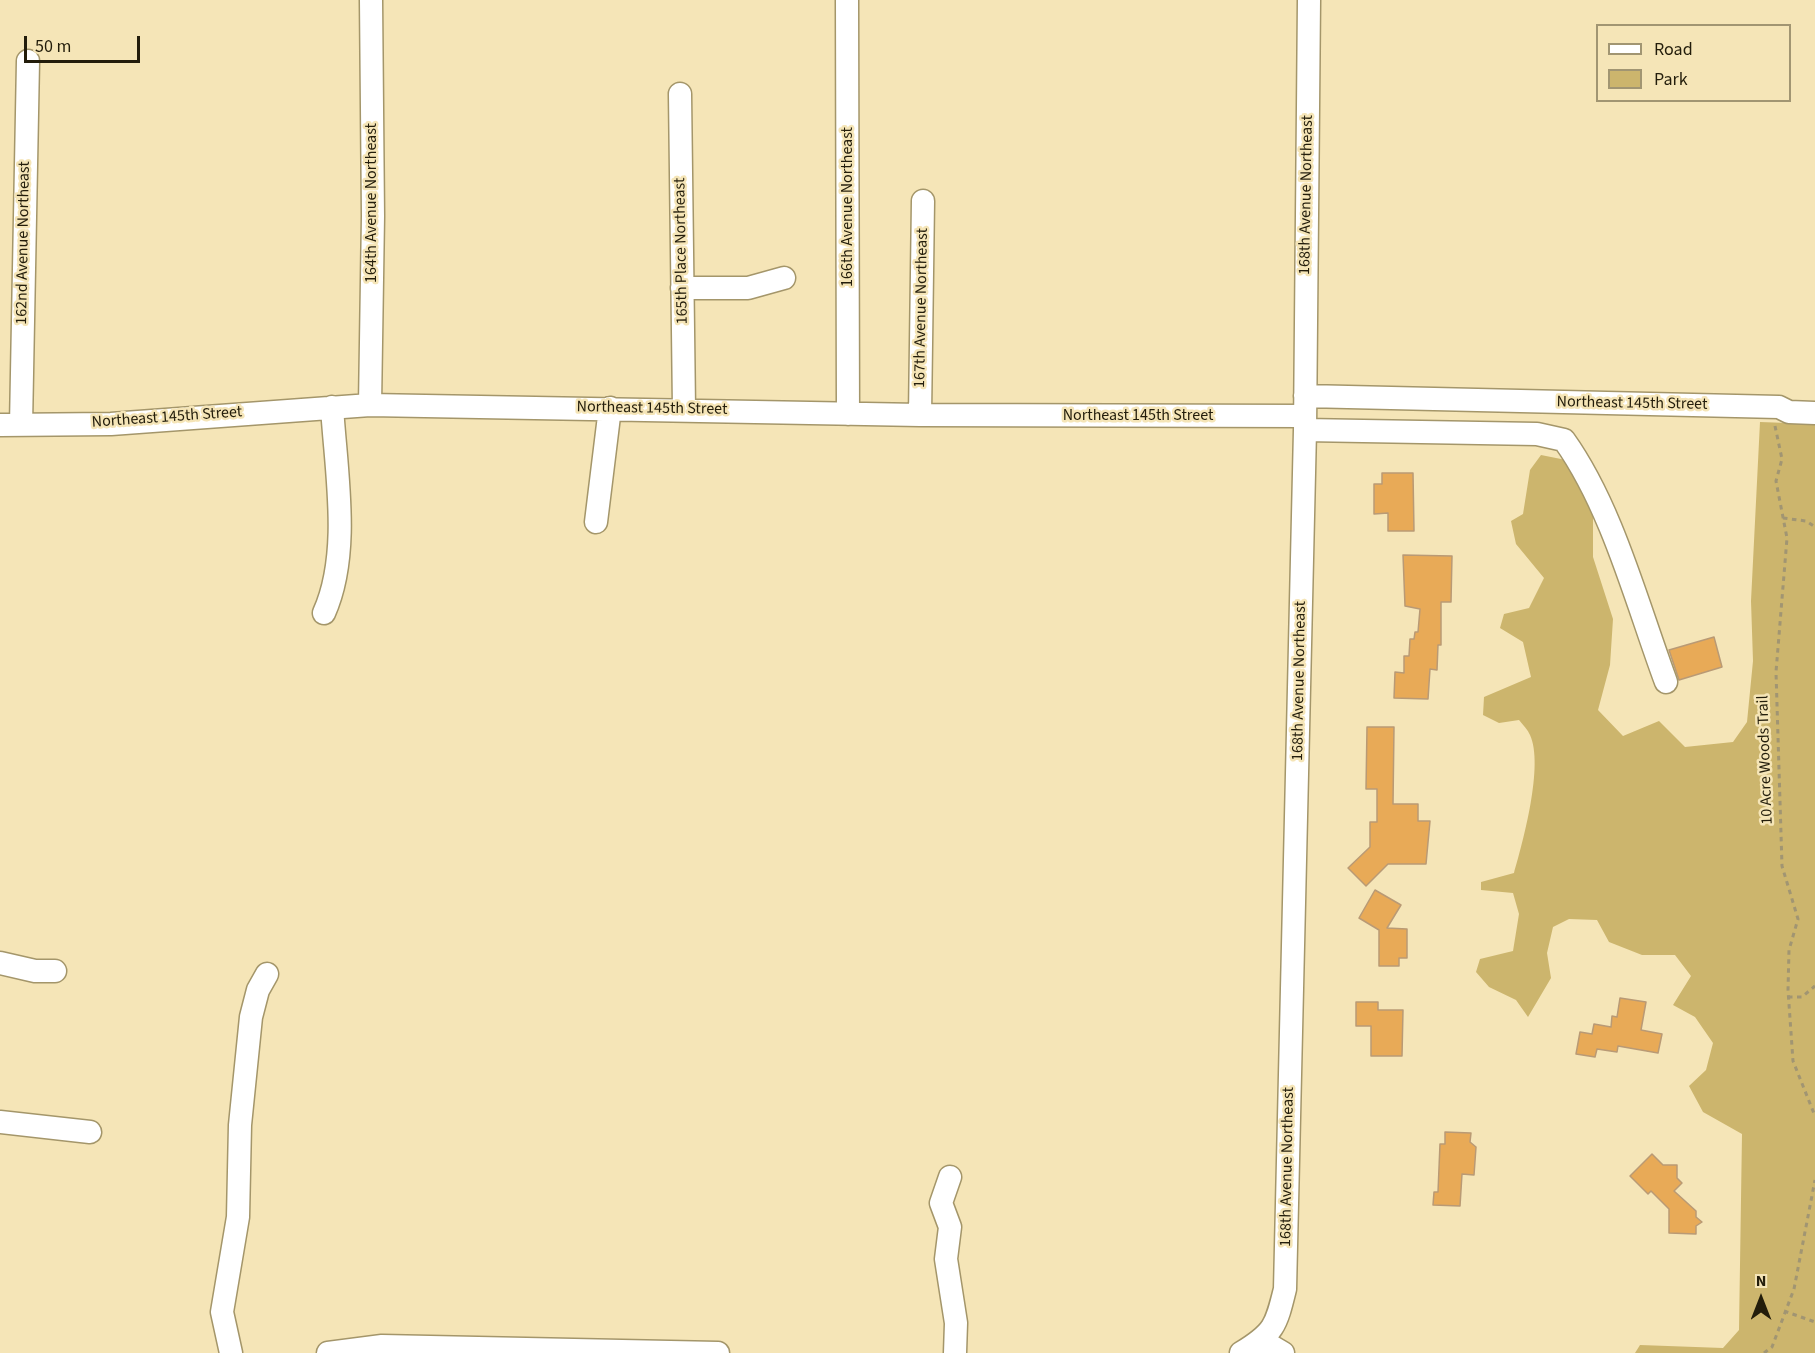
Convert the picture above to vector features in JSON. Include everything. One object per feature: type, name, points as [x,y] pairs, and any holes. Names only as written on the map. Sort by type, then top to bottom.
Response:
[{"type":"street","name":"164th Avenue Northeast","points":[[370,405],[373,216],[371,0]]},
{"type":"street","name":"166th Avenue Northeast","points":[[847,0],[848,414]]},
{"type":"street","name":"168th Avenue Northeast","points":[[1265,1347],[1277,1323],[1285,1289],[1305,414],[1309,0]]},
{"type":"street","name":"162nd Avenue Northeast","points":[[10,425],[28,61]]},
{"type":"street","name":"165th Place Northeast","points":[[680,94],[684,409]]},
{"type":"street","name":"167th Avenue Northeast","points":[[920,415],[923,201]]},
{"type":"street","points":[[682,288],[748,288],[784,278]]},
{"type":"street","name":"Northeast 145th Street","points":[[10,425],[111,424],[370,405],[920,415],[1305,414],[1774,407],[1788,402],[1815,403]]},
{"type":"street","points":[[324,613],[331,597],[340,507],[332,407]]},
{"type":"street","name":"Northeast 145th Street","points":[[1774,407],[1789,412],[1815,413]]},
{"type":"street","points":[[596,522],[610,408]]},
{"type":"street","points":[[1305,414],[1537,434],[1564,440],[1580,463],[1607,520],[1666,682]]},
{"type":"street","points":[[0,963],[35,971],[55,971]]},
{"type":"street","points":[[231,1353],[222,1312],[238,1217],[240,1125],[250,1017],[258,990],[267,974]]},
{"type":"street","points":[[0,1122],[39,1124],[90,1132]]},
{"type":"street","points":[[950,1177],[941,1203],[950,1227],[946,1258],[956,1323],[955,1353]]},
{"type":"street","points":[[328,1353],[382,1346],[718,1353]]},
{"type":"street","points":[[1241,1353],[1265,1347],[1283,1353]]},
{"type":"path","name":"10 Acre Woods Trail","points":[[1774,407],[1782,459],[1776,481],[1787,538],[1776,672],[1782,866],[1798,919],[1789,950],[1788,997],[1793,1061],[1815,1116]]},
{"type":"path","points":[[1783,518],[1806,521],[1815,527]]},
{"type":"path","points":[[1788,997],[1802,997],[1815,986]]},
{"type":"path","points":[[1764,1353],[1772,1347],[1794,1289],[1815,1180]]},
{"type":"path","points":[[1784,1311],[1815,1322]]},
{"type":"green space","points":[[1760,422],[1815,424],[1815,1353],[1635,1353],[1640,1345],[1723,1348],[1739,1330],[1742,1134],[1703,1112],[1689,1086],[1706,1070],[1713,1043],[1695,1017],[1673,1005],[1691,976],[1675,955],[1642,955],[1609,942],[1597,920],[1569,919],[1553,927],[1547,953],[1551,978],[1528,1017],[1516,1000],[1489,987],[1476,972],[1480,959],[1513,951],[1519,914],[1513,893],[1481,890],[1481,882],[1514,873],[1531,804],[1535,765],[1534,748],[1527,729],[1519,720],[1499,723],[1483,715],[1484,697],[1531,677],[1523,642],[1500,628],[1504,614],[1529,608],[1544,578],[1516,544],[1511,521],[1523,514],[1530,470],[1541,455],[1566,460],[1593,506],[1593,557],[1613,619],[1610,665],[1598,710],[1623,736],[1659,721],[1685,747],[1733,742],[1747,722],[1753,661],[1751,601]]},
{"type":"building","points":[[1382,473],[1413,473],[1414,531],[1388,531],[1388,513],[1374,514],[1374,484],[1382,484]]},
{"type":"building","points":[[1403,555],[1452,556],[1451,602],[1441,602],[1441,645],[1438,645],[1437,670],[1430,669],[1428,699],[1394,698],[1395,672],[1404,673],[1404,656],[1409,656],[1410,639],[1414,639],[1415,632],[1418,632],[1420,609],[1405,606]]},
{"type":"building","points":[[1714,637],[1722,667],[1679,680],[1669,650]]},
{"type":"building","points":[[1367,727],[1394,727],[1393,804],[1418,804],[1418,821],[1430,821],[1426,864],[1388,864],[1366,886],[1348,868],[1370,847],[1370,822],[1377,822],[1377,789],[1366,789]]},
{"type":"building","points":[[1375,890],[1401,905],[1387,928],[1407,929],[1407,958],[1399,958],[1399,966],[1379,966],[1379,930],[1359,918]]},
{"type":"building","points":[[1620,998],[1646,1002],[1641,1030],[1662,1034],[1658,1053],[1618,1046],[1617,1052],[1597,1049],[1595,1057],[1576,1054],[1580,1032],[1592,1034],[1594,1024],[1611,1027],[1612,1016],[1617,1017]]},
{"type":"building","points":[[1356,1002],[1378,1002],[1378,1010],[1403,1010],[1402,1056],[1371,1056],[1371,1026],[1356,1026]]},
{"type":"building","points":[[1445,1132],[1471,1133],[1470,1142],[1476,1147],[1474,1175],[1462,1174],[1460,1206],[1433,1205],[1434,1192],[1438,1192],[1440,1144],[1445,1144]]},
{"type":"building","points":[[1652,1154],[1663,1165],[1677,1165],[1677,1178],[1682,1183],[1674,1191],[1696,1211],[1696,1217],[1702,1222],[1696,1226],[1696,1234],[1669,1233],[1669,1209],[1651,1191],[1648,1194],[1630,1176]]}]
